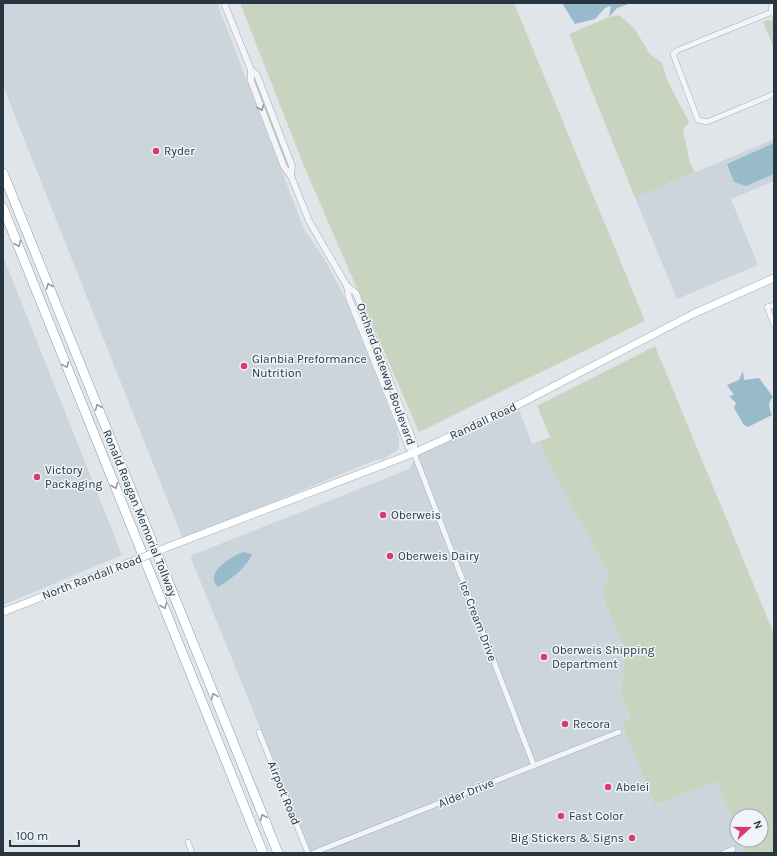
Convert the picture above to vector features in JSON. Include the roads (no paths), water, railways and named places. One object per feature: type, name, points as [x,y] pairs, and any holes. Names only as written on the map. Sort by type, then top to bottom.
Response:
[{"type":"highway","name":"Ronald Reagan Memorial Tollway","points":[[3,173],[278,853]]},
{"type":"highway","name":"Ronald Reagan Memorial Tollway","points":[[3,208],[263,853]]},
{"type":"main road","name":"Randall Road","points":[[181,542],[414,453],[510,409],[694,314],[774,278]]},
{"type":"main road","name":"North Randall Road","points":[[3,612],[181,542]]},
{"type":"street","name":"Orchard Gateway Boulevard","points":[[224,3],[251,70],[257,75],[292,166],[291,176],[309,221],[347,286],[354,313],[409,448],[414,453]]},
{"type":"street","points":[[773,3],[773,13],[678,50],[672,54],[698,120],[704,122],[774,94]]},
{"type":"street","points":[[774,304],[767,307],[774,325]]},
{"type":"street","name":"Ice Cream Drive","points":[[414,453],[534,766]]},
{"type":"street","name":"Airport Road","points":[[259,732],[308,853]]},
{"type":"street","name":"Alder Drive","points":[[313,853],[619,732]]},
{"type":"street","points":[[188,842],[192,853]]},
{"type":"street","points":[[724,853],[733,849]]},
{"type":"water","points":[[562,3],[631,3],[617,8],[609,17],[611,6],[605,8],[595,19],[575,24]]},
{"type":"water","points":[[774,143],[774,174],[746,186],[734,182],[727,164]]},
{"type":"water","points":[[743,371],[744,380],[759,378],[773,397],[769,406],[772,415],[748,427],[744,425],[734,408],[736,403],[729,396],[734,395],[727,385],[739,380]]},
{"type":"water","points":[[243,552],[252,554],[250,559],[233,577],[218,587],[214,582],[216,571],[226,561]]},
{"type":"place","name":"Ryder","points":[[156,151]]},
{"type":"place","name":"Glanbia Preformance Nutrition","points":[[244,366]]},
{"type":"place","name":"Victory Packaging","points":[[37,477]]},
{"type":"place","name":"Oberweis","points":[[383,515]]},
{"type":"place","name":"Oberweis Dairy","points":[[390,556]]},
{"type":"place","name":"Oberweis Shipping Department","points":[[544,657]]},
{"type":"place","name":"Recora","points":[[565,724]]},
{"type":"place","name":"Abelei","points":[[608,787]]},
{"type":"place","name":"Fast Color","points":[[561,816]]},
{"type":"place","name":"Big Stickers & Signs","points":[[632,838]]}]
